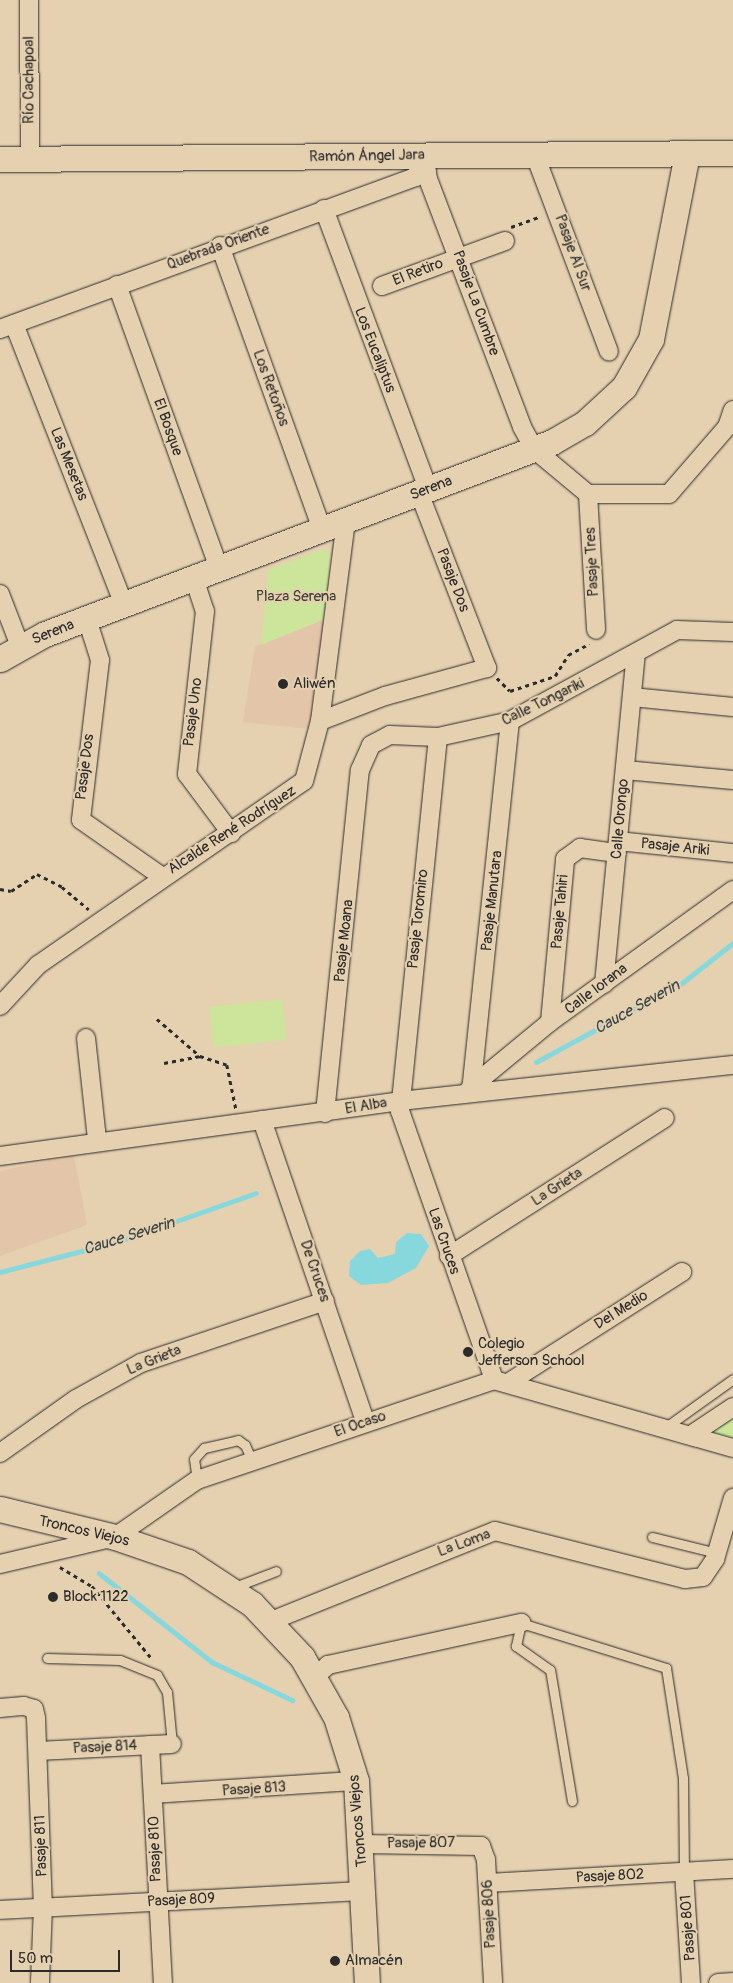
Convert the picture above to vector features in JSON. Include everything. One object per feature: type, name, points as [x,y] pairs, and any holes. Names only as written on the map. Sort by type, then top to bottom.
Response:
[{"type":"street","name":"Río Cachapoal","points":[[29,0],[30,159]]},
{"type":"street","name":"Serena","points":[[8,643],[87,619],[424,491],[569,433],[599,412],[624,386],[643,355],[661,303],[687,153]]},
{"type":"street","name":"Ramón Ángel Jara","points":[[0,159],[733,153]]},
{"type":"street","name":"Pasaje Al Sur","points":[[535,155],[609,352]]},
{"type":"street","name":"Pasaje La Cumbre","points":[[425,156],[428,179],[460,257],[522,427],[534,448]]},
{"type":"street","name":"Quebrada Oriente","points":[[7,327],[220,246],[416,178],[425,156]]},
{"type":"street","name":"Los Eucaliptus","points":[[324,209],[424,491]]},
{"type":"street","name":"El Retiro","points":[[382,286],[506,241]]},
{"type":"street","name":"Los Retoños","points":[[220,246],[322,529]]},
{"type":"street","name":"El Bosque","points":[[117,286],[219,568]]},
{"type":"street","name":"Las Mesetas","points":[[7,327],[124,605]]},
{"type":"street","points":[[534,448],[588,494],[669,494],[727,427],[733,410]]},
{"type":"street","name":"Pasaje Dos","points":[[424,491],[487,668]]},
{"type":"street","name":"Pasaje Tres","points":[[588,494],[596,630]]},
{"type":"street","name":"Alcalde René Rodríguez","points":[[0,1006],[38,965],[161,876],[231,833],[304,781],[320,721],[346,520]]},
{"type":"street","name":"Pasaje Uno","points":[[194,578],[205,611],[187,774],[231,833]]},
{"type":"street","points":[[0,594],[8,643]]},
{"type":"street","name":"Pasaje Dos","points":[[87,619],[100,660],[81,820],[161,876]]},
{"type":"street","name":"Calle Tongariki","points":[[360,770],[364,753],[381,739],[438,737],[510,721],[677,630],[733,632]]},
{"type":"street","name":"Calle Orongo","points":[[604,984],[636,654]]},
{"type":"street","points":[[320,721],[386,696],[487,668]]},
{"type":"street","points":[[632,697],[733,708]]},
{"type":"street","name":"Pasaje Manutara","points":[[469,1088],[510,721]]},
{"type":"street","name":"Pasaje Toromiro","points":[[400,1101],[438,737]]},
{"type":"street","name":"Pasaje Moana","points":[[325,1113],[360,770]]},
{"type":"street","points":[[625,770],[733,780]]},
{"type":"street","name":"Pasaje Ariki","points":[[617,847],[733,853]]},
{"type":"street","name":"Pasaje Tahiri","points":[[550,1022],[565,859],[580,848],[617,847]]},
{"type":"street","name":"Calle Iorana","points":[[469,1088],[550,1022],[733,890]]},
{"type":"street","points":[[86,1038],[97,1140]]},
{"type":"street","name":"El Alba","points":[[0,1156],[97,1140],[325,1113],[469,1088],[733,1065]]},
{"type":"street","name":"Las Cruces","points":[[400,1101],[404,1126],[449,1256],[502,1380]]},
{"type":"street","name":"La Grieta","points":[[449,1256],[664,1118]]},
{"type":"street","name":"De Cruces","points":[[262,1120],[366,1423]]},
{"type":"street","name":"Del Medio","points":[[502,1380],[682,1272]]},
{"type":"street","name":"La Grieta","points":[[0,1453],[76,1398],[140,1363],[325,1301]]},
{"type":"street","points":[[502,1380],[666,1427],[694,1433],[733,1448]]},
{"type":"street","name":"El Ocaso","points":[[0,1564],[115,1537],[197,1480],[366,1423],[502,1380]]},
{"type":"street","points":[[694,1433],[733,1407]]},
{"type":"street","points":[[716,1556],[733,1498]]},
{"type":"street","name":"Troncos Viejos","points":[[0,1509],[115,1537],[188,1562],[231,1588],[271,1621],[315,1677],[336,1717],[356,1781],[362,1844],[367,1983]]},
{"type":"street","name":"La Loma","points":[[271,1621],[495,1531],[685,1579],[703,1577],[716,1556]]},
{"type":"street","points":[[315,1677],[328,1665],[521,1623]]},
{"type":"street","name":"Pasaje 811","points":[[0,1708],[34,1709],[38,1750],[43,1907],[40,1983]]},
{"type":"street","name":"Pasaje 814","points":[[38,1750],[172,1744]]},
{"type":"street","name":"Pasaje 810","points":[[150,1745],[157,1902],[163,1983]]},
{"type":"street","name":"Pasaje 813","points":[[153,1794],[356,1781]]},
{"type":"street","name":"Pasaje 807","points":[[362,1844],[481,1846]]},
{"type":"street","name":"Pasaje 806","points":[[481,1846],[488,1883],[493,1983]]},
{"type":"street","name":"Pasaje 802","points":[[488,1883],[733,1869]]},
{"type":"street","name":"Pasaje 801","points":[[684,1872],[691,1983]]},
{"type":"street","name":"Pasaje 809","points":[[0,1910],[363,1891]]},
{"type":"street","points":[[718,1983],[733,1982]]},
{"type":"lane","points":[[666,1427],[733,1379]]},
{"type":"lane","points":[[197,1480],[194,1460],[204,1448],[238,1440],[245,1445],[252,1461]]},
{"type":"lane","points":[[652,1537],[716,1556]]},
{"type":"lane","points":[[231,1588],[276,1571]]},
{"type":"lane","points":[[572,1801],[550,1670],[516,1646],[521,1623],[666,1668],[683,1778],[684,1872]]},
{"type":"lane","points":[[47,1658],[120,1660],[157,1675],[167,1692],[172,1744]]},
{"type":"path","points":[[506,241],[508,229],[556,210]]},
{"type":"path","points":[[487,668],[510,691],[555,676],[568,655],[589,644],[596,630]]},
{"type":"path","points":[[0,888],[11,891],[37,874],[62,887],[101,920]]},
{"type":"path","points":[[157,1019],[200,1056],[227,1065],[238,1123]]},
{"type":"path","points":[[164,1063],[200,1056]]},
{"type":"path","points":[[36,1556],[92,1586],[152,1653],[157,1675]]},
{"type":"shaded area","name":"Aliwén","points":[[325,619],[311,729],[243,722],[255,647]]},
{"type":"shaded area","points":[[74,1156],[87,1225],[0,1256],[0,1171]]},
{"type":"green space","name":"Plaza Serena","points":[[323,549],[330,553],[325,619],[261,645],[268,570]]},
{"type":"green space","points":[[282,999],[286,1040],[214,1047],[209,1007]]},
{"type":"green space","points":[[733,1417],[733,1439],[710,1434],[711,1427]]},
{"type":"water","points":[[407,1233],[421,1234],[429,1246],[416,1268],[388,1283],[361,1285],[349,1276],[350,1261],[360,1251],[370,1249],[378,1258],[395,1254],[396,1242]]},
{"type":"waterway","name":"Cauce Severin","points":[[536,1062],[682,983],[733,943]]},
{"type":"waterway","name":"Cauce Severin","points":[[0,1272],[117,1242],[256,1193]]},
{"type":"waterway","points":[[99,1573],[212,1662],[292,1700]]},
{"type":"place","name":"Aliwén","points":[[283,684]]},
{"type":"place","name":"Colegio Jefferson School","points":[[468,1352]]},
{"type":"place","name":"Block 1122","points":[[53,1597]]},
{"type":"place","name":"Almacén","points":[[335,1961]]}]
